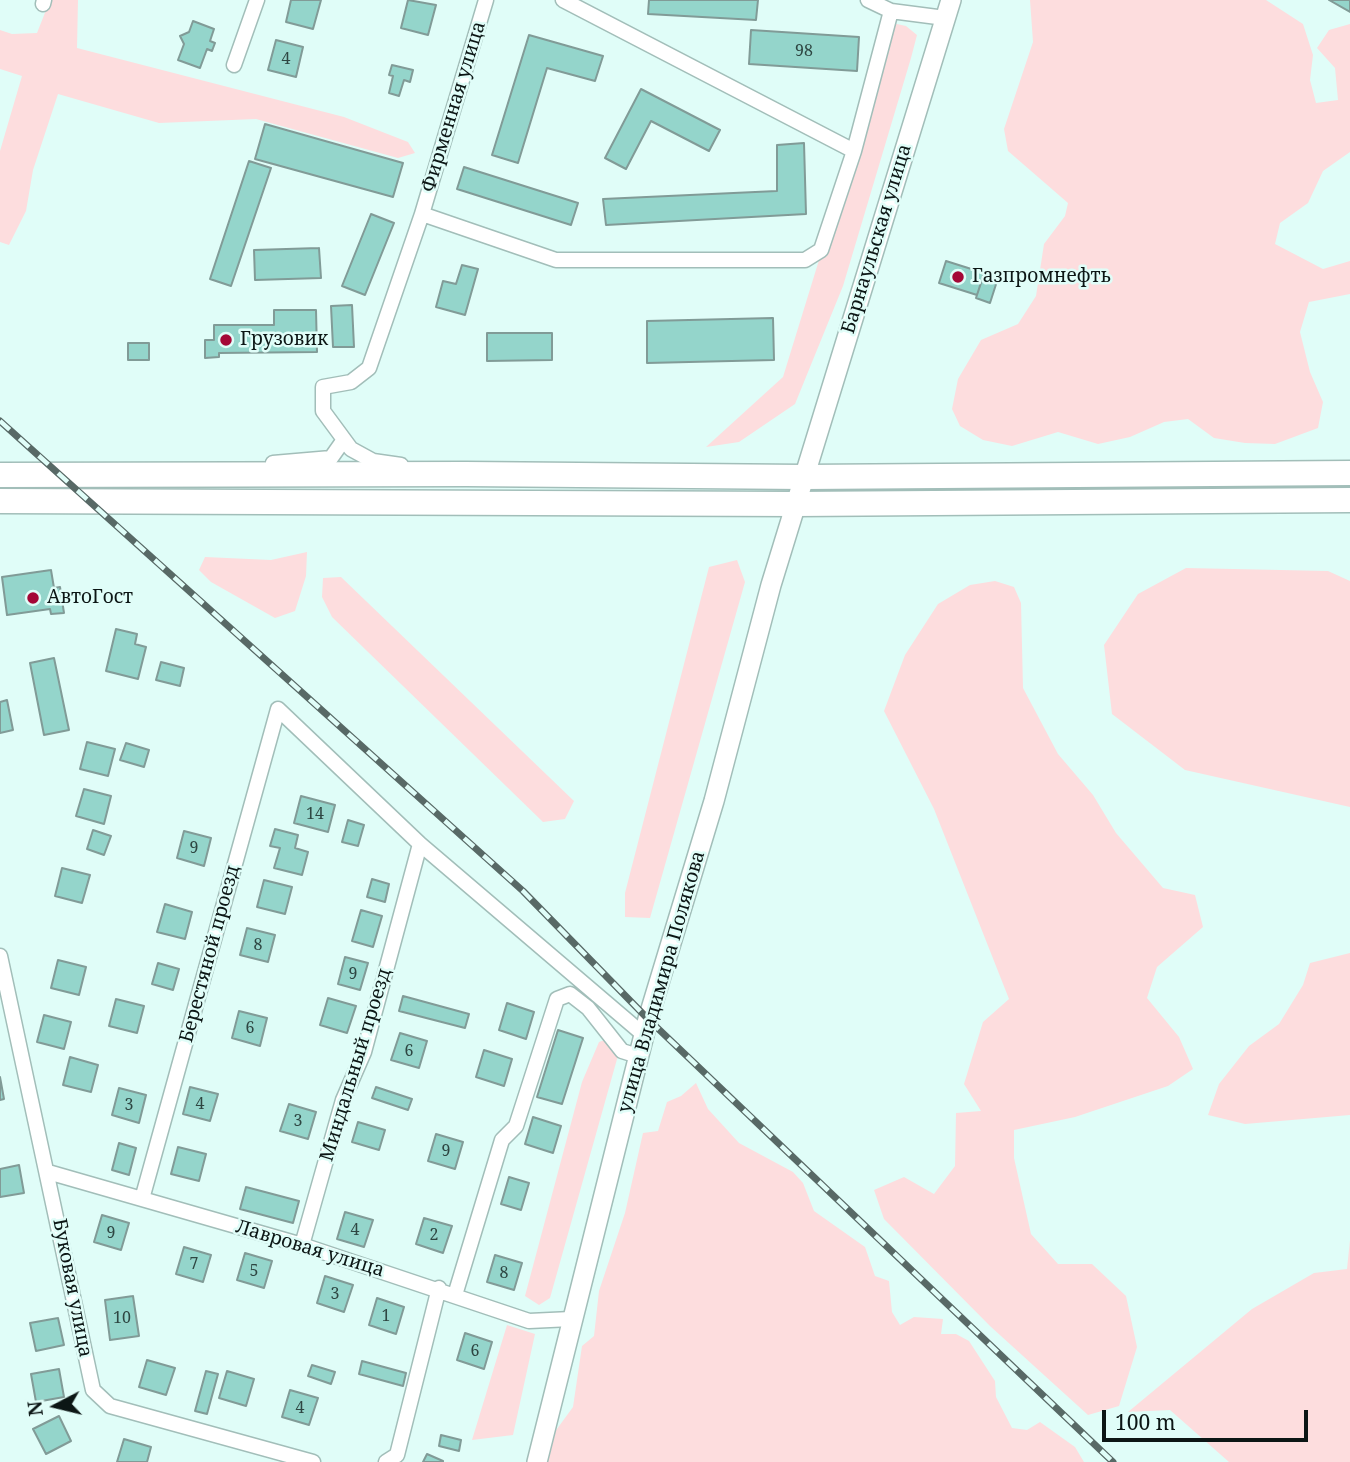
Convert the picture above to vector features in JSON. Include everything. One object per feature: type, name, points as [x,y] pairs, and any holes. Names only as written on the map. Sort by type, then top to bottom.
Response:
[{"type":"highway","points":[[0,475],[804,477],[1350,473]]},
{"type":"highway","points":[[0,501],[796,504],[1350,500]]},
{"type":"street","points":[[234,65],[257,0]]},
{"type":"street","name":"Фирменная улица","points":[[343,441],[323,411],[323,387],[351,382],[369,368],[422,214],[486,0]]},
{"type":"street","points":[[563,0],[854,151]]},
{"type":"street","points":[[868,0],[891,11],[948,9]]},
{"type":"street","name":"Барнаульская улица","points":[[796,504],[948,9]]},
{"type":"street","points":[[422,214],[556,260],[805,260],[821,250],[854,151],[891,11]]},
{"type":"street","points":[[209,475],[259,464],[331,458],[343,441],[360,456],[404,465],[428,475]]},
{"type":"street","name":"улица Владимира Полякова","points":[[537,1462],[570,1320],[638,1056],[714,801],[771,585],[796,504]]},
{"type":"street","name":"Берестяной проезд","points":[[142,1199],[278,709],[420,844]]},
{"type":"street","points":[[420,844],[644,1035]]},
{"type":"street","name":"Миндальный проезд","points":[[302,1245],[343,1100],[364,1052],[420,844]]},
{"type":"street","name":"Буковая улица","points":[[0,956],[93,1391],[110,1406],[313,1462]]},
{"type":"street","points":[[455,1295],[502,1140],[516,1126],[556,999],[570,995],[588,1008],[622,1051],[638,1056]]},
{"type":"street","name":"Лавровая улица","points":[[48,1172],[302,1245],[439,1288],[528,1321],[570,1320]]},
{"type":"street","points":[[386,1462],[397,1455],[439,1288]]},
{"type":"shaded area","points":[[50,0],[78,0],[77,48],[344,117],[408,142],[415,153],[398,158],[256,119],[159,123],[58,94],[33,170],[26,211],[9,245],[0,242],[0,151],[22,76],[0,69],[0,30],[12,34],[37,33]]},
{"type":"shaded area","points":[[1030,0],[1266,0],[1303,24],[1313,55],[1310,80],[1316,103],[1338,100],[1335,68],[1317,48],[1329,30],[1350,24],[1350,152],[1323,171],[1308,203],[1280,223],[1275,244],[1323,269],[1350,261],[1350,294],[1309,302],[1300,332],[1310,372],[1323,402],[1318,428],[1275,444],[1245,443],[1214,438],[1188,419],[1164,422],[1130,437],[1098,444],[1058,432],[1012,446],[983,440],[960,426],[952,409],[958,379],[981,340],[1018,324],[1036,296],[1044,244],[1065,216],[1068,203],[1008,151],[1004,129],[1033,42]]},
{"type":"shaded area","points":[[892,23],[906,26],[917,35],[843,286],[795,404],[739,442],[706,447],[783,377]]},
{"type":"shaded area","points":[[307,552],[306,576],[295,611],[275,618],[211,582],[199,570],[205,557],[271,560]]},
{"type":"shaded area","points":[[737,560],[745,582],[650,918],[625,917],[625,893],[709,567]]},
{"type":"shaded area","points":[[1186,568],[1328,571],[1350,581],[1350,807],[1185,770],[1112,714],[1104,645],[1138,594]]},
{"type":"shaded area","points":[[341,577],[574,801],[565,819],[543,822],[332,617],[322,597],[323,578]]},
{"type":"shaded area","points":[[995,581],[1014,587],[1021,603],[1023,688],[1058,754],[1093,795],[1116,833],[1163,888],[1195,895],[1203,927],[1157,967],[1147,998],[1179,1037],[1193,1069],[1168,1086],[1075,1117],[1014,1130],[1014,1158],[1031,1234],[1058,1264],[1092,1264],[1126,1296],[1137,1347],[1119,1406],[1088,1415],[990,1326],[884,1219],[874,1190],[904,1177],[934,1194],[955,1166],[956,1113],[981,1111],[964,1084],[983,1022],[1009,999],[934,809],[884,711],[905,655],[938,604],[970,585]]},
{"type":"shaded area","points":[[1350,953],[1350,1115],[1245,1124],[1208,1115],[1219,1084],[1249,1046],[1279,1024],[1303,985],[1310,963]]},
{"type":"shaded area","points":[[610,1038],[619,1052],[550,1298],[539,1305],[525,1296],[582,1082],[599,1042]]},
{"type":"shaded area","points":[[696,1083],[708,1109],[739,1143],[793,1172],[803,1183],[814,1211],[865,1247],[875,1276],[889,1281],[892,1312],[900,1325],[914,1317],[943,1319],[941,1334],[956,1334],[969,1341],[995,1381],[996,1397],[1012,1428],[1027,1430],[1040,1422],[1075,1447],[1084,1462],[546,1462],[554,1433],[573,1407],[582,1346],[594,1336],[599,1291],[625,1213],[643,1133],[658,1131],[667,1102],[681,1096]]},
{"type":"shaded area","points":[[1350,1240],[1350,1462],[1229,1462],[1170,1410],[1128,1412],[1252,1309],[1314,1273],[1347,1269]]},
{"type":"shaded area","points":[[507,1325],[535,1334],[513,1435],[472,1440]]},
{"type":"building","points":[[291,0],[321,0],[313,29],[286,22]]},
{"type":"building","points":[[408,0],[436,5],[428,35],[401,28]]},
{"type":"building","points":[[649,0],[758,0],[756,20],[648,14]]},
{"type":"building","points":[[1329,0],[1350,0],[1350,12]]},
{"type":"building","points":[[193,21],[214,29],[210,41],[215,43],[212,51],[207,49],[200,68],[178,60],[184,44],[180,36],[189,32]]},
{"type":"building","points":[[751,30],[859,37],[857,71],[749,64]]},
{"type":"building","points":[[529,35],[603,56],[595,81],[547,68],[518,163],[492,155]]},
{"type":"building","points":[[276,40],[303,47],[296,77],[268,70]]},
{"type":"building","points":[[392,65],[413,70],[410,82],[404,80],[399,96],[389,93],[393,76],[389,75]]},
{"type":"building","points":[[641,89],[720,130],[709,151],[651,121],[626,169],[605,158]]},
{"type":"building","points":[[265,124],[403,163],[393,197],[255,159]]},
{"type":"building","points":[[804,143],[806,214],[606,225],[603,199],[777,191],[777,145]]},
{"type":"building","points":[[249,161],[271,168],[231,286],[210,279]]},
{"type":"building","points":[[464,167],[578,203],[571,225],[457,189]]},
{"type":"building","points":[[371,214],[394,223],[365,295],[342,286]]},
{"type":"building","points":[[319,248],[321,278],[255,280],[254,250]]},
{"type":"building","points":[[946,261],[984,273],[977,295],[939,283]]},
{"type":"building","points":[[462,265],[478,269],[465,315],[436,307],[443,281],[456,284]]},
{"type":"building","points":[[985,271],[999,275],[990,303],[976,298]]},
{"type":"building","points":[[352,305],[354,347],[333,347],[331,306]]},
{"type":"building","points":[[274,310],[316,310],[317,352],[219,353],[219,357],[205,358],[205,340],[214,340],[214,325],[274,325]]},
{"type":"building","points":[[773,318],[774,360],[647,363],[647,321]]},
{"type":"building","points":[[487,333],[552,333],[552,360],[487,361]]},
{"type":"building","points":[[128,343],[149,343],[149,360],[128,360]]},
{"type":"building","name":"АвтоГост","points":[[51,570],[54,588],[60,587],[64,613],[51,614],[50,609],[7,615],[2,577]]},
{"type":"building","points":[[116,629],[137,634],[135,644],[146,647],[138,679],[106,671]]},
{"type":"building","points":[[54,658],[69,730],[44,735],[30,663]]},
{"type":"building","points":[[161,662],[184,668],[180,686],[156,680]]},
{"type":"building","points":[[7,700],[13,730],[0,733],[0,702]]},
{"type":"building","points":[[87,742],[115,749],[108,776],[80,769]]},
{"type":"building","points":[[126,743],[149,750],[144,767],[120,760]]},
{"type":"building","points":[[84,789],[111,796],[104,824],[76,816]]},
{"type":"building","points":[[301,796],[335,805],[328,832],[294,823]]},
{"type":"building","points":[[348,820],[364,825],[358,846],[342,842]]},
{"type":"building","points":[[275,829],[298,835],[295,848],[308,852],[302,875],[274,868],[280,848],[270,846]]},
{"type":"building","points":[[93,830],[111,836],[104,855],[87,849]]},
{"type":"building","points":[[184,831],[211,838],[204,866],[177,858]]},
{"type":"building","points":[[62,868],[90,875],[82,903],[55,896]]},
{"type":"building","points":[[372,879],[389,884],[385,902],[367,897]]},
{"type":"building","points":[[264,880],[292,887],[285,914],[257,907]]},
{"type":"building","points":[[165,904],[192,912],[185,939],[157,932]]},
{"type":"building","points":[[361,910],[382,916],[373,947],[352,941]]},
{"type":"building","points":[[247,928],[275,935],[268,962],[240,955]]},
{"type":"building","points":[[345,957],[368,963],[360,990],[338,984]]},
{"type":"building","points":[[58,960],[86,967],[79,995],[51,988]]},
{"type":"building","points":[[158,963],[179,969],[173,990],[152,984]]},
{"type":"building","points":[[403,996],[469,1014],[465,1028],[399,1011]]},
{"type":"building","points":[[328,998],[356,1006],[347,1033],[320,1025]]},
{"type":"building","points":[[116,999],[144,1006],[137,1033],[109,1026]]},
{"type":"building","points":[[507,1003],[534,1012],[526,1039],[499,1030]]},
{"type":"building","points":[[239,1011],[267,1018],[260,1046],[232,1038]]},
{"type":"building","points":[[44,1015],[71,1022],[64,1049],[37,1042]]},
{"type":"building","points":[[558,1030],[583,1038],[562,1104],[537,1097]]},
{"type":"building","points":[[400,1033],[427,1041],[419,1068],[391,1060]]},
{"type":"building","points":[[484,1050],[512,1059],[504,1086],[476,1077]]},
{"type":"building","points":[[70,1057],[98,1065],[91,1092],[63,1085]]},
{"type":"building","points":[[0,1077],[4,1099],[0,1100]]},
{"type":"building","points":[[190,1087],[218,1094],[210,1121],[183,1114]]},
{"type":"building","points":[[376,1087],[412,1099],[408,1110],[372,1098]]},
{"type":"building","points":[[119,1088],[146,1095],[139,1123],[112,1115]]},
{"type":"building","points":[[289,1104],[316,1112],[308,1139],[280,1131]]},
{"type":"building","points":[[533,1117],[561,1126],[553,1153],[525,1144]]},
{"type":"building","points":[[358,1122],[385,1130],[379,1150],[352,1142]]},
{"type":"building","points":[[436,1134],[463,1142],[455,1169],[428,1161]]},
{"type":"building","points":[[119,1143],[136,1148],[129,1175],[112,1170]]},
{"type":"building","points":[[178,1147],[206,1154],[199,1181],[171,1174]]},
{"type":"building","points":[[19,1165],[24,1193],[0,1197],[0,1169]]},
{"type":"building","points":[[509,1177],[529,1183],[521,1210],[501,1204]]},
{"type":"building","points":[[246,1187],[299,1201],[293,1223],[240,1209]]},
{"type":"building","points":[[345,1212],[373,1220],[364,1247],[337,1239]]},
{"type":"building","points":[[102,1215],[129,1223],[121,1250],[94,1242]]},
{"type":"building","points":[[424,1218],[452,1226],[443,1253],[416,1244]]},
{"type":"building","points":[[184,1247],[211,1255],[203,1282],[176,1274]]},
{"type":"building","points":[[245,1253],[272,1261],[264,1288],[237,1280]]},
{"type":"building","points":[[495,1255],[522,1263],[514,1290],[487,1282]]},
{"type":"building","points":[[325,1276],[353,1285],[344,1312],[317,1303]]},
{"type":"building","points":[[133,1296],[139,1336],[110,1340],[105,1300]]},
{"type":"building","points":[[377,1298],[404,1307],[396,1334],[369,1325]]},
{"type":"building","points":[[58,1318],[64,1345],[36,1351],[30,1323]]},
{"type":"building","points":[[465,1333],[492,1342],[484,1369],[457,1360]]},
{"type":"building","points":[[147,1360],[175,1368],[166,1395],[139,1387]]},
{"type":"building","points":[[362,1361],[406,1373],[403,1386],[359,1374]]},
{"type":"building","points":[[312,1365],[335,1372],[331,1384],[308,1376]]},
{"type":"building","points":[[59,1369],[64,1397],[36,1402],[31,1374]]},
{"type":"building","points":[[206,1371],[218,1374],[207,1414],[195,1411]]},
{"type":"building","points":[[227,1371],[254,1379],[246,1406],[219,1398]]},
{"type":"building","points":[[290,1390],[318,1398],[309,1425],[282,1417]]},
{"type":"building","points":[[59,1416],[71,1441],[46,1454],[33,1429]]},
{"type":"building","points":[[441,1435],[461,1440],[459,1451],[439,1446]]},
{"type":"building","points":[[124,1439],[151,1447],[147,1462],[117,1462]]},
{"type":"building","points":[[427,1454],[443,1461],[443,1462],[423,1462]]},
{"type":"railway","points":[[0,421],[523,891],[648,1019],[1113,1462]]},
{"type":"place","name":"Газпромнефть","points":[[958,277]]},
{"type":"place","name":"Грузовик","points":[[226,340]]},
{"type":"place","name":"АвтоГост","points":[[33,598]]}]
